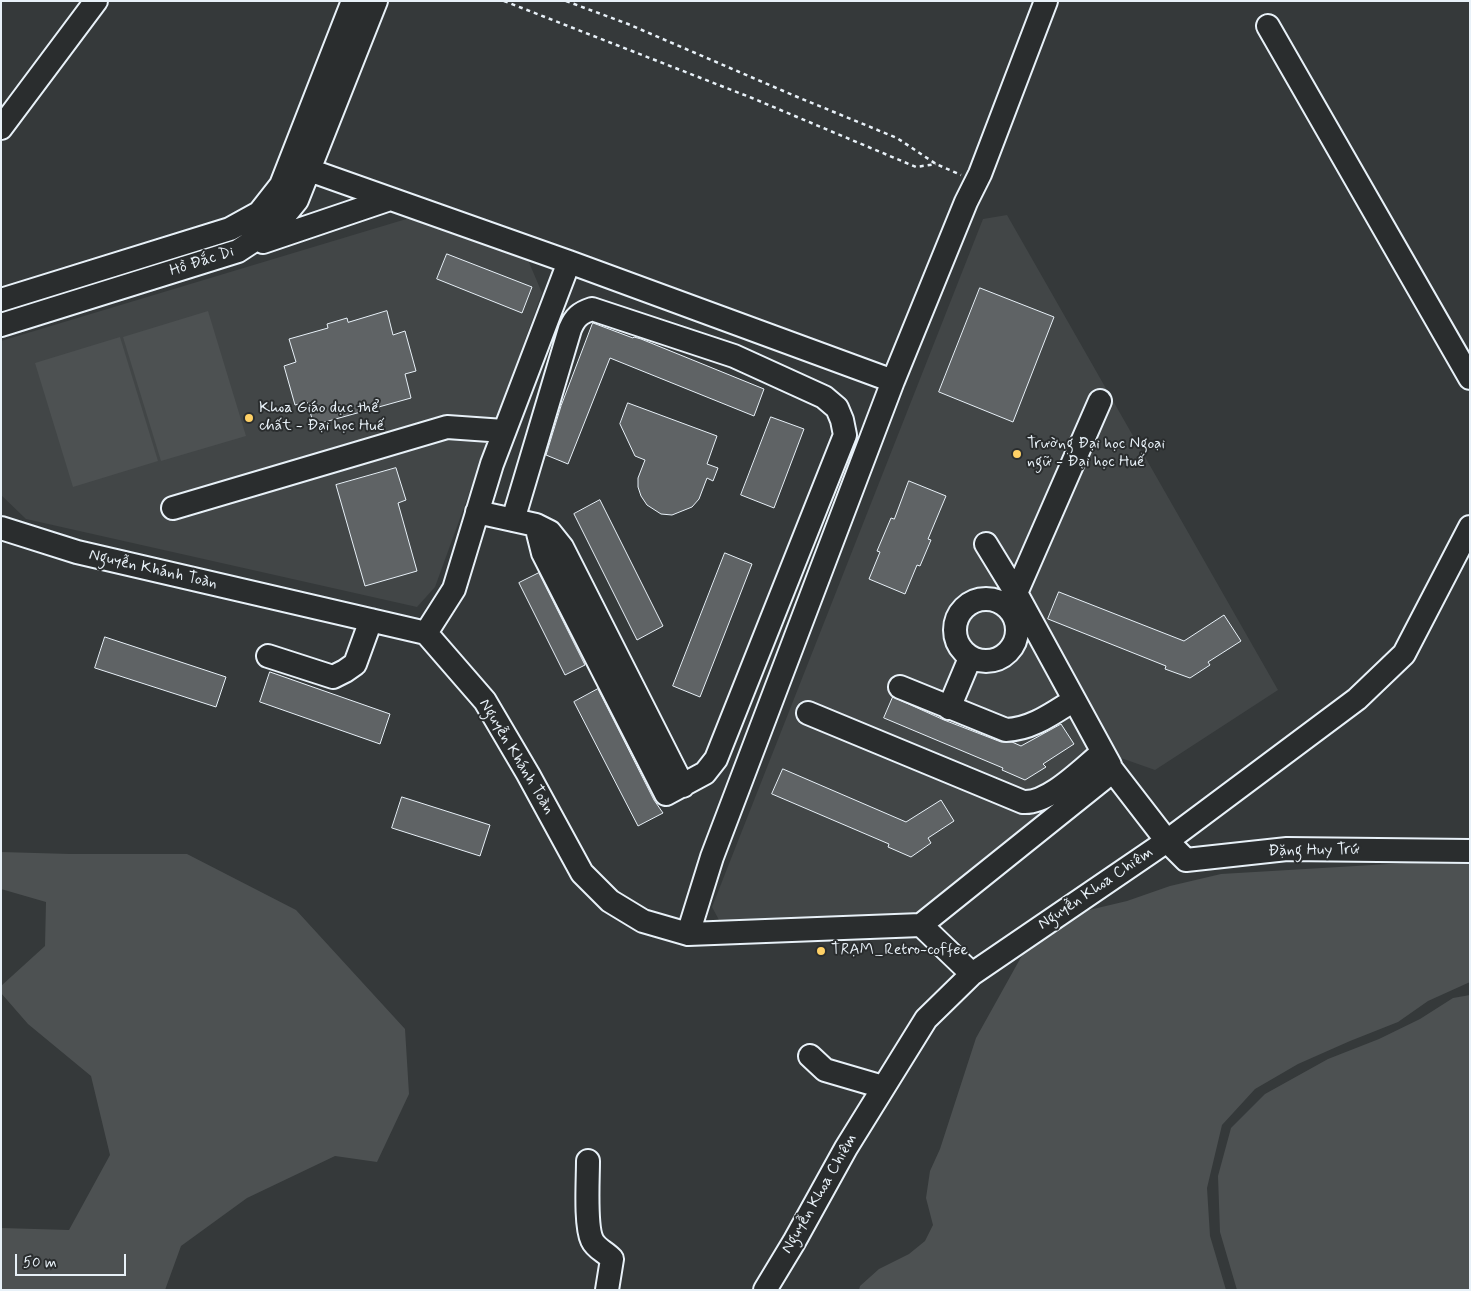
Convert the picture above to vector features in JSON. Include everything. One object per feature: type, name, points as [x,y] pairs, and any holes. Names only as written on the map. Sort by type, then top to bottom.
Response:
[{"type":"street","points":[[1,128],[96,1]]},
{"type":"street","name":"Hồ Đắc Di","points":[[1,325],[238,250],[268,220],[297,200],[309,170],[320,114],[353,1]]},
{"type":"street","name":"Hồ Đắc Di","points":[[268,220],[280,185],[320,114],[376,1]]},
{"type":"street","points":[[688,934],[712,857],[893,381],[962,210],[976,182],[1046,1]]},
{"type":"street","points":[[1268,26],[1470,378]]},
{"type":"street","points":[[309,170],[569,262],[893,381]]},
{"type":"street","points":[[238,250],[390,198]]},
{"type":"street","name":"Hồ Đắc Di","points":[[1,300],[230,229],[268,220]]},
{"type":"street","points":[[426,633],[454,589],[492,464],[569,262]]},
{"type":"street","points":[[477,512],[513,520],[536,525],[550,532],[562,547],[683,786],[706,773],[716,759],[845,435],[842,420],[837,408],[824,397],[734,356],[592,309],[581,313],[574,319],[570,329],[513,520]]},
{"type":"street","points":[[1011,599],[995,600],[983,598],[971,602],[961,610],[956,621],[954,633],[959,647],[970,658],[989,662],[1001,658],[1011,650],[1016,639],[1018,627],[1011,599],[1100,401]]},
{"type":"street","points":[[173,508],[448,427],[504,431]]},
{"type":"street","name":"Nguyễn Khánh Toàn","points":[[1,528],[77,552],[426,633],[485,701],[528,774],[582,873],[610,901],[643,921],[688,934],[921,925]]},
{"type":"street","name":"Nguyễn Khoa Chiêm","points":[[765,1290],[846,1148],[926,1019],[972,974],[1167,841],[1357,698],[1404,654],[1470,528]]},
{"type":"street","points":[[986,544],[1011,599],[1074,700],[1108,761],[1167,841]]},
{"type":"street","points":[[268,656],[333,677],[355,664],[371,620]]},
{"type":"street","points":[[949,708],[970,658]]},
{"type":"street","points":[[900,687],[1006,730],[1017,729],[1044,718],[1074,700]]},
{"type":"street","points":[[808,713],[1023,802],[1033,803],[1108,761]]},
{"type":"street","points":[[972,974],[921,925],[1108,761]]},
{"type":"street","name":"Đặng Huy Trứ","points":[[1167,841],[1186,860],[1287,849],[1470,851]]},
{"type":"street","points":[[810,1056],[825,1070],[883,1087]]},
{"type":"street","points":[[588,1161],[591,1239],[596,1246],[612,1259],[607,1290]]},
{"type":"path","points":[[504,1],[752,98],[916,167],[936,164]]},
{"type":"path","points":[[566,1],[628,24],[897,138],[936,164],[976,182]]},
{"type":"shaded area","name":"Trường Đại học Ngoại ngữ - Đại học Huế","points":[[1007,215],[1278,690],[1155,770],[1121,758],[918,919],[719,920],[712,907],[983,219]]},
{"type":"shaded area","name":"Khoa Giáo dục thể chất - Đại học Huế","points":[[413,217],[528,260],[542,293],[435,587],[417,607],[26,519],[1,495],[1,341]]},
{"type":"shaded area","points":[[208,311],[246,436],[161,461],[123,337]]},
{"type":"shaded area","points":[[120,337],[158,461],[73,487],[35,363]]},
{"type":"shaded area","points":[[1,852],[187,854],[296,910],[405,1029],[409,1094],[377,1162],[335,1156],[247,1198],[181,1246],[165,1290],[1,1290],[1,1228],[69,1230],[110,1155],[91,1076],[28,1024],[1,993],[1,986],[45,946],[46,902],[1,889]]},
{"type":"shaded area","points":[[1440,861],[1470,862],[1470,982],[1428,1001],[1398,1022],[1298,1064],[1255,1089],[1222,1125],[1207,1188],[1210,1236],[1226,1290],[859,1290],[860,1286],[879,1269],[909,1254],[925,1241],[933,1225],[926,1198],[930,1171],[940,1149],[976,1038],[1025,950],[1048,930],[1089,910],[1127,901],[1170,886],[1221,874]]},
{"type":"shaded area","points":[[1470,995],[1470,1290],[1237,1290],[1220,1232],[1218,1176],[1231,1128],[1265,1094],[1328,1059],[1379,1039],[1420,1019],[1453,998]]},
{"type":"building","points":[[447,254],[532,287],[522,313],[437,279]]},
{"type":"building","points":[[980,288],[1054,317],[1013,422],[939,392]]},
{"type":"building","points":[[387,311],[393,335],[405,331],[416,371],[405,374],[411,398],[314,425],[307,402],[295,405],[284,366],[296,362],[289,339],[328,328],[327,324],[347,318],[348,322]]},
{"type":"building","points":[[593,323],[633,338],[641,339],[764,389],[754,416],[610,358],[568,464],[546,455],[561,406]]},
{"type":"building","points":[[628,403],[717,436],[707,464],[718,468],[713,481],[707,478],[699,499],[692,507],[672,515],[661,514],[647,505],[641,496],[638,478],[645,460],[635,456],[620,424]]},
{"type":"building","points":[[771,417],[804,429],[774,508],[741,495]]},
{"type":"building","points":[[396,468],[406,500],[398,503],[417,571],[365,586],[336,485]]},
{"type":"building","points":[[909,481],[946,496],[928,539],[931,540],[920,566],[917,565],[905,594],[869,579],[880,552],[877,551],[891,518],[894,519]]},
{"type":"building","points":[[600,500],[663,626],[637,640],[574,514]]},
{"type":"building","points":[[725,553],[752,564],[700,697],[673,686]]},
{"type":"building","points":[[539,573],[585,665],[565,675],[519,583]]},
{"type":"building","points":[[1059,592],[1184,641],[1224,615],[1241,641],[1208,662],[1210,665],[1190,678],[1165,669],[1166,666],[1048,619]]},
{"type":"building","points":[[105,637],[226,677],[216,707],[95,668]]},
{"type":"building","points":[[270,672],[390,714],[380,744],[260,702]]},
{"type":"building","points":[[598,689],[654,800],[663,813],[638,826],[574,702]]},
{"type":"building","points":[[893,697],[944,720],[1001,742],[1012,742],[1021,746],[1061,724],[1074,744],[1043,764],[1046,767],[1025,780],[1002,770],[1003,768],[884,718]]},
{"type":"building","points":[[783,769],[906,822],[941,800],[954,821],[928,838],[931,843],[911,857],[888,847],[889,844],[772,794]]},
{"type":"building","points":[[402,797],[490,825],[480,856],[392,828]]},
{"type":"place","name":"Khoa Giáo dục thể chất - Đại học Huế","points":[[249,418]]},
{"type":"place","name":"Trường Đại học Ngoại ngữ - Đại học Huế","points":[[1017,454]]},
{"type":"place","name":"TRẠM_Retro-coffee","points":[[821,951]]}]
